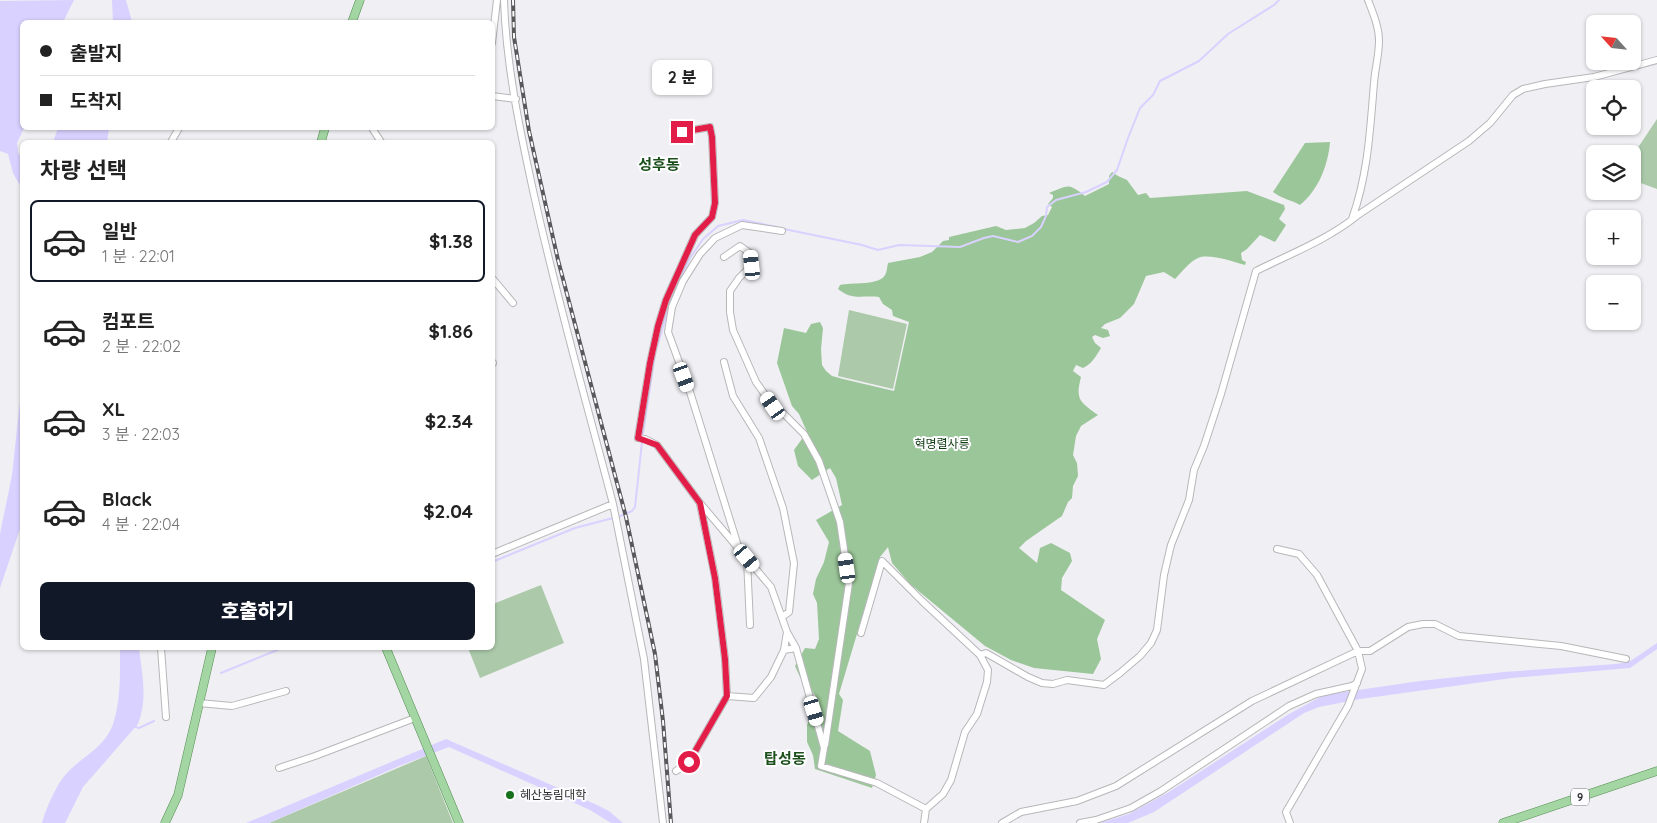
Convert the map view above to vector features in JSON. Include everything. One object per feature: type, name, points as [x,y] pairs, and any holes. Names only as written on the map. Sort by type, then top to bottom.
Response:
[{"type":"main road","points":[[353,20],[360,0]]},
{"type":"main road","points":[[165,823],[178,795],[212,650]]},
{"type":"main road","points":[[387,650],[459,823]]},
{"type":"main road","name":"9","points":[[1503,823],[1657,771]]},
{"type":"street","points":[[495,20],[497,0]]},
{"type":"street","points":[[504,0],[505,34],[524,146],[549,260],[613,504],[644,659],[663,823]]},
{"type":"street","points":[[1352,220],[1364,179],[1371,134],[1379,40],[1375,19],[1368,0]]},
{"type":"street","points":[[980,655],[986,653],[1028,678],[1042,682],[1052,684],[1067,680],[1104,685],[1140,656],[1151,642],[1157,630],[1164,575],[1172,545],[1189,500],[1194,470],[1221,394],[1256,270],[1328,236],[1352,220],[1468,141],[1490,123],[1513,95],[1523,89],[1594,76],[1657,60]]},
{"type":"street","points":[[495,96],[516,99]]},
{"type":"street","points":[[682,132],[710,127],[715,203],[712,217],[695,235],[666,300],[650,363],[642,438],[657,445],[700,503],[771,587],[786,632],[796,648],[824,748]]},
{"type":"street","points":[[739,549],[690,392],[668,332],[672,307],[683,281],[700,254],[715,238],[742,225],[782,231]]},
{"type":"street","points":[[724,257],[740,246],[751,254],[752,265],[739,278],[730,291],[730,312],[733,330],[756,382],[773,406],[783,413],[804,434],[819,461],[840,522],[849,584],[821,766],[877,783],[926,808]]},
{"type":"street","points":[[495,281],[514,303]]},
{"type":"street","points":[[724,362],[733,396],[759,438],[783,508],[794,563],[789,612],[782,617]]},
{"type":"street","points":[[676,771],[689,762],[727,696],[725,659],[715,578],[700,503]]},
{"type":"street","points":[[495,553],[613,504]]},
{"type":"street","points":[[1277,548],[1299,554],[1317,575],[1358,652],[1362,669],[1348,706],[1286,812],[1290,823]]},
{"type":"street","points":[[747,558],[750,625]]},
{"type":"street","points":[[861,634],[882,561],[980,655],[988,670],[987,682],[977,714],[964,732],[951,780],[944,794],[926,808],[924,823]]},
{"type":"street","points":[[1002,823],[1021,812],[1077,802],[1116,786],[1252,701],[1358,652],[1370,651],[1408,627],[1435,624],[1459,636],[1562,646],[1626,659]]},
{"type":"street","points":[[727,696],[754,698],[771,677],[784,650],[786,632]]},
{"type":"street","points":[[784,650],[796,648]]},
{"type":"street","points":[[161,650],[166,717]]},
{"type":"street","points":[[1080,823],[1131,808],[1169,786],[1289,706],[1316,694],[1356,685]]},
{"type":"street","points":[[199,703],[232,706],[286,692]]},
{"type":"street","points":[[279,768],[415,718]]},
{"type":"green space","points":[[1657,119],[1657,189],[1641,183],[1640,145]]},
{"type":"green space","points":[[1330,142],[1327,160],[1321,177],[1312,192],[1300,205],[1273,192],[1305,143]]},
{"type":"green space","name":"혁명렬사릉","points":[[1112,172],[1127,180],[1138,195],[1146,193],[1150,198],[1247,191],[1284,205],[1285,209],[1279,219],[1286,225],[1275,242],[1260,235],[1241,253],[1242,260],[1246,262],[1245,265],[1222,258],[1203,257],[1192,262],[1175,279],[1164,272],[1146,276],[1134,304],[1120,318],[1105,324],[1101,328],[1108,330],[1110,336],[1103,338],[1095,335],[1092,337],[1101,348],[1094,360],[1083,368],[1076,365],[1073,371],[1081,377],[1079,385],[1080,400],[1098,415],[1081,426],[1076,436],[1073,455],[1077,463],[1078,476],[1073,486],[1072,498],[1068,502],[1062,516],[1019,548],[1037,563],[1040,548],[1051,543],[1070,553],[1072,561],[1062,578],[1061,590],[1105,620],[1097,639],[1101,659],[1093,674],[1034,668],[1011,660],[985,646],[910,584],[892,563],[888,547],[880,557],[839,694],[843,700],[838,731],[870,751],[876,775],[872,788],[815,769],[813,755],[807,742],[807,725],[818,699],[800,677],[795,666],[805,648],[815,649],[819,639],[817,603],[813,594],[816,579],[824,562],[829,542],[816,520],[842,505],[836,478],[830,468],[812,480],[798,466],[794,450],[807,432],[799,414],[792,406],[777,363],[784,328],[806,333],[811,324],[820,322],[823,328],[822,365],[826,371],[832,376],[894,391],[909,322],[893,316],[892,310],[883,304],[879,297],[848,295],[838,289],[840,285],[877,281],[885,275],[888,263],[920,257],[932,252],[943,241],[949,240],[949,237],[996,226],[1006,230],[1025,228],[1042,216],[1048,215],[1052,207],[1048,204],[1053,198],[1053,195],[1049,193],[1064,187],[1071,187],[1085,196],[1109,184],[1109,176]]},
{"type":"green space","points":[[849,310],[907,324],[893,389],[838,376]]},
{"type":"green space","points":[[541,585],[564,643],[480,678],[469,650],[495,650],[495,603]]},
{"type":"green space","points":[[426,756],[453,823],[269,823]]},
{"type":"shaded area","points":[[74,0],[64,20],[20,20],[20,130],[23,130],[17,143],[20,156],[20,185],[13,173],[8,154],[0,151],[0,1]]},
{"type":"shaded area","points":[[112,0],[126,0],[131,20],[113,20]]},
{"type":"shaded area","points":[[57,130],[109,130],[107,140],[54,140]]},
{"type":"shaded area","points":[[20,401],[20,529],[0,588],[0,534],[12,475]]},
{"type":"shaded area","points":[[1657,643],[1657,649],[1630,668],[1512,678],[1360,699],[1319,707],[1304,713],[1154,812],[1128,823],[1100,823],[1129,814],[1169,792],[1289,714],[1324,695],[1420,681],[1629,662]]},
{"type":"shaded area","points":[[120,650],[139,650],[144,696],[138,724],[83,787],[65,823],[42,823],[52,797],[62,779],[72,768],[100,745],[110,730],[118,703]]},
{"type":"shaded area","points":[[446,739],[597,805],[609,811],[623,823],[611,823],[590,810],[449,747],[399,766],[269,823],[246,823]]},
{"type":"waterway","points":[[784,229],[878,250],[899,245],[960,247],[993,236],[1018,242],[1032,236],[1041,227],[1046,216],[1047,207],[1056,200],[1086,192],[1107,182],[1117,170],[1140,108],[1153,95],[1160,81],[1199,61],[1228,34],[1279,0]]},
{"type":"waterway","points":[[618,517],[632,511],[635,507],[643,433],[655,354],[672,296],[690,258],[703,239],[718,226],[743,220],[777,227]]},
{"type":"waterway","points":[[495,561],[575,528],[613,518]]},
{"type":"waterway","points":[[221,673],[277,650]]},
{"type":"waterway","points":[[133,726],[139,728],[154,721]]},
{"type":"railway","points":[[513,0],[514,37],[529,131],[558,260],[626,517],[655,654],[663,721],[671,823]]},
{"type":"place","name":"혜산농림대학","points":[[510,795]]},
{"type":"district","name":"성후동","points":[[659,165]]},
{"type":"district","name":"탑성동","points":[[785,759]]},
{"type":"route","points":[[682,132],[710,127],[715,203],[712,217],[695,235],[666,300],[650,363],[638,438],[657,445],[700,503],[715,578],[725,659],[727,696],[707,734],[689,762]]}]
